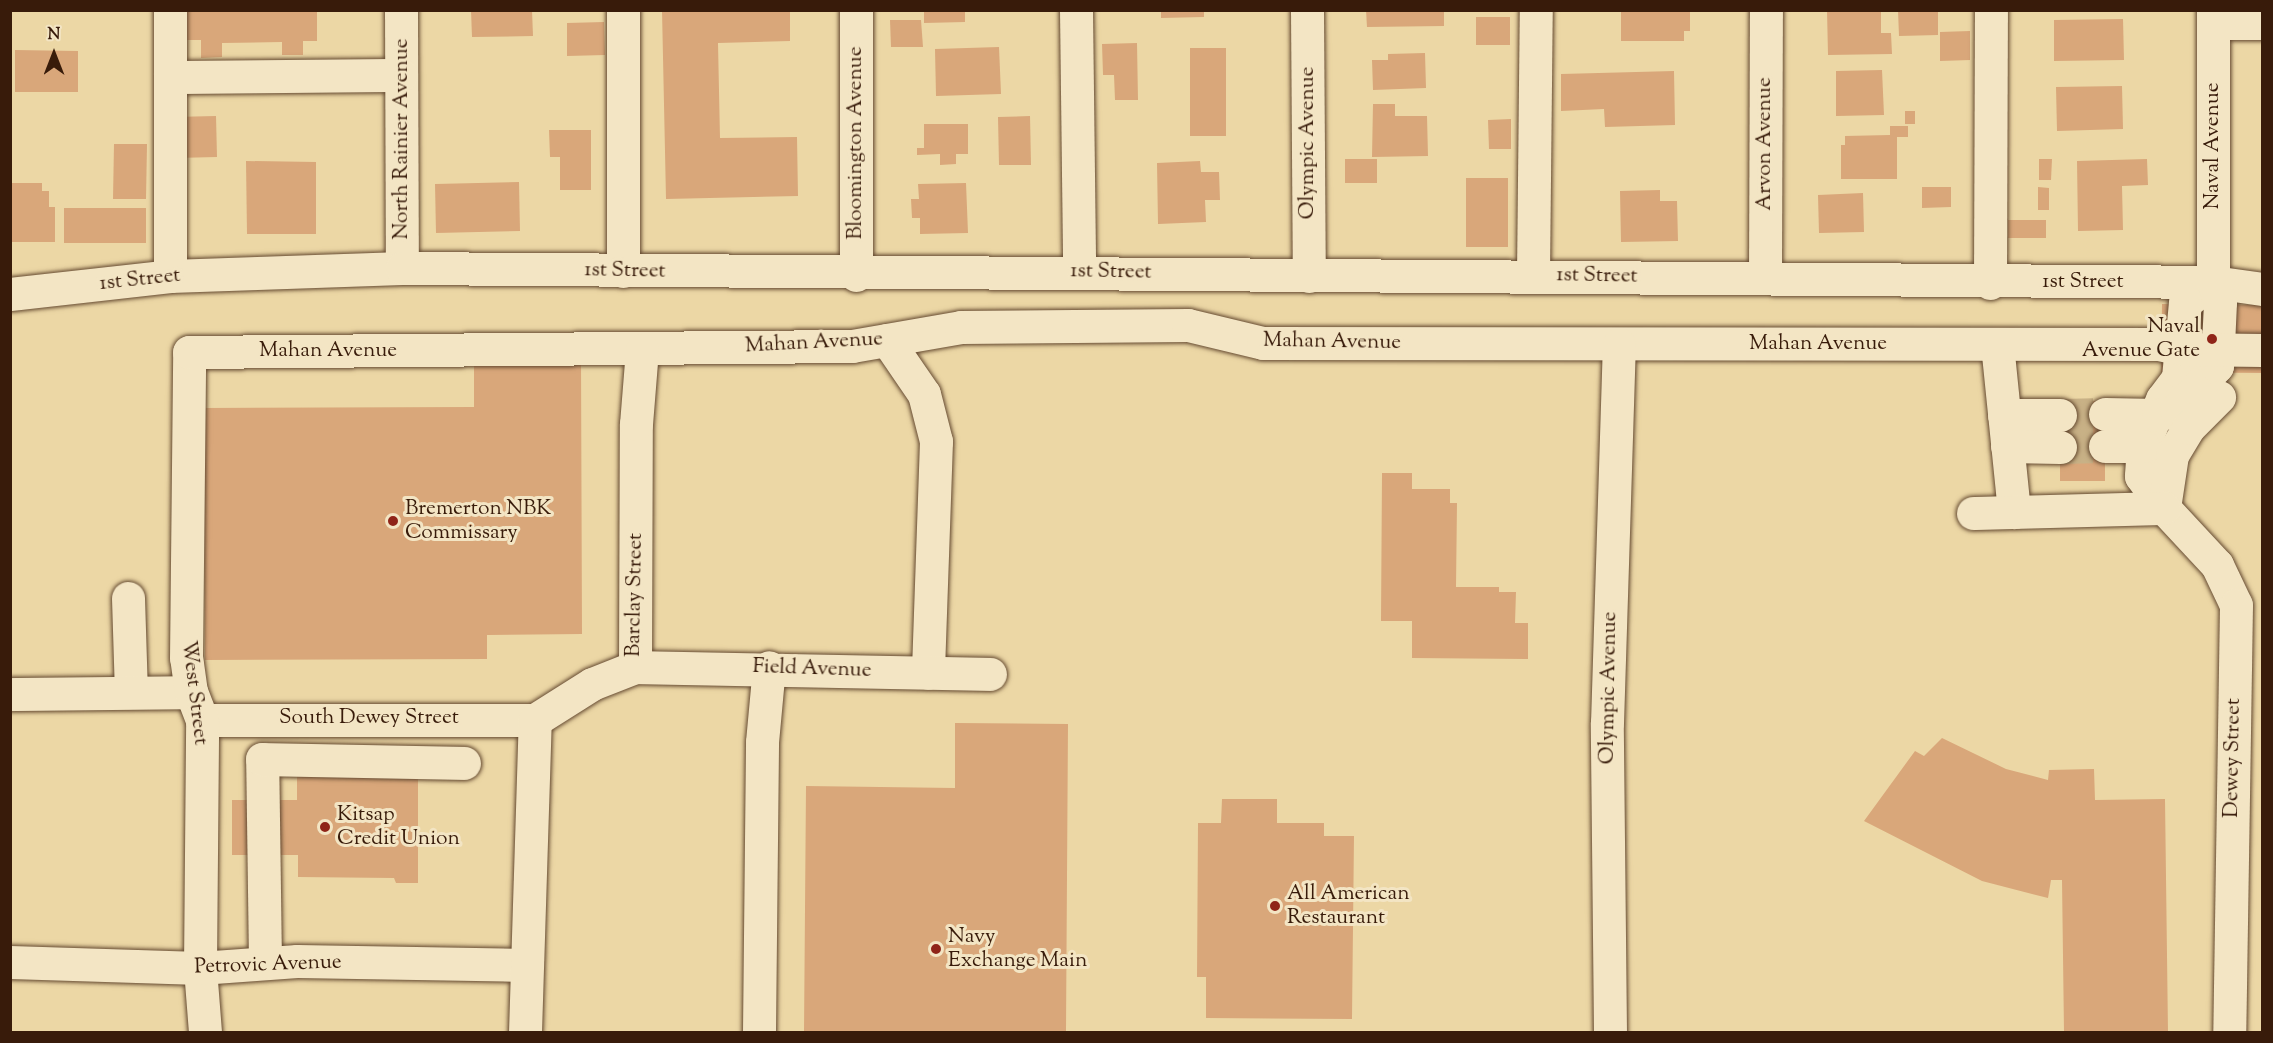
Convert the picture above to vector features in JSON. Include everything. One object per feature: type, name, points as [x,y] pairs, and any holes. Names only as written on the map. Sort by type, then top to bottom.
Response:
[{"type":"street","points":[[170,10],[170,276]]},
{"type":"street","name":"North Rainier Avenue","points":[[401,10],[402,268]]},
{"type":"street","points":[[623,10],[623,271]]},
{"type":"street","name":"Bloomington Avenue","points":[[856,10],[856,275]]},
{"type":"street","points":[[1076,10],[1079,271]]},
{"type":"street","name":"Olympic Avenue","points":[[1307,10],[1309,276]]},
{"type":"street","points":[[1533,275],[1536,10]]},
{"type":"street","name":"Arvon Avenue","points":[[1765,278],[1766,10]]},
{"type":"street","points":[[1990,283],[1991,10]]},
{"type":"street","points":[[2213,17],[2262,23]]},
{"type":"street","name":"Naval Avenue","points":[[2213,17],[2233,294]]},
{"type":"street","points":[[170,77],[401,75]]},
{"type":"street","name":"1st Street","points":[[10,294],[170,276],[402,268],[856,275],[1079,271],[1309,276],[1533,275],[1765,278],[1990,283],[2233,294]]},
{"type":"street","points":[[1973,513],[2164,508],[2172,454],[2188,428],[2238,375],[2240,350],[2233,294]]},
{"type":"street","name":"Dewey Street","points":[[2229,1032],[2248,719],[2236,605],[2217,565],[2164,508],[2141,476],[2143,446],[2158,415],[2162,399],[2178,378],[2171,346],[2185,302],[2233,294]]},
{"type":"street","name":"Mahan Avenue","points":[[189,352],[642,350],[852,346],[961,327],[1188,325],[1263,343],[1997,344],[2171,346],[2240,350]]},
{"type":"street","points":[[887,340],[924,394],[936,441],[928,673]]},
{"type":"street","name":"Olympic Avenue","points":[[1610,1032],[1607,723],[1619,344]]},
{"type":"street","points":[[1997,344],[2014,512]]},
{"type":"street","name":"Barclay Street","points":[[535,720],[592,684],[634,667],[636,424],[642,350]]},
{"type":"street","points":[[2143,446],[2105,430],[2176,410],[2205,382],[2217,366],[2240,350]]},
{"type":"street","name":"West Street","points":[[189,352],[186,658],[196,706],[200,968],[204,1032]]},
{"type":"street","points":[[2006,430],[2060,431]]},
{"type":"street","points":[[128,598],[131,692]]},
{"type":"street","name":"Field Avenue","points":[[634,667],[769,667],[990,674]]},
{"type":"street","points":[[759,1032],[762,742],[769,667]]},
{"type":"street","name":"South Dewey Street","points":[[10,694],[131,692],[196,706],[535,720]]},
{"type":"street","points":[[525,1032],[525,965],[535,720]]},
{"type":"street","points":[[265,962],[262,759],[464,763]]},
{"type":"street","name":"Petrovic Avenue","points":[[10,962],[200,968],[265,962],[525,965]]},
{"type":"building","points":[[187,10],[317,10],[317,41],[303,41],[303,55],[282,55],[282,42],[222,43],[222,57],[201,58],[201,40],[187,40]]},
{"type":"building","points":[[471,10],[532,10],[533,36],[472,37]]},
{"type":"building","points":[[662,10],[790,10],[790,41],[718,43],[720,138],[797,137],[798,196],[666,199]]},
{"type":"building","points":[[924,10],[965,10],[965,22],[924,23]]},
{"type":"building","points":[[1161,10],[1204,10],[1204,17],[1161,18]]},
{"type":"building","points":[[1366,10],[1444,10],[1444,26],[1367,27]]},
{"type":"building","points":[[1621,10],[1690,10],[1690,31],[1684,31],[1684,41],[1621,41]]},
{"type":"building","points":[[1827,10],[1881,10],[1881,33],[1891,33],[1892,54],[1828,55]]},
{"type":"building","points":[[1898,10],[1938,10],[1938,35],[1899,36]]},
{"type":"building","points":[[1476,17],[1510,17],[1510,45],[1476,45]]},
{"type":"building","points":[[2123,19],[2124,60],[2054,61],[2054,20]]},
{"type":"building","points":[[890,20],[921,20],[923,47],[891,47]]},
{"type":"building","points":[[604,22],[605,55],[567,56],[567,23]]},
{"type":"building","points":[[1970,31],[1970,60],[1940,61],[1940,32]]},
{"type":"building","points":[[1137,43],[1138,100],[1115,100],[1114,75],[1103,75],[1102,44]]},
{"type":"building","points":[[999,47],[1001,94],[936,96],[935,49]]},
{"type":"building","points":[[1190,48],[1226,48],[1226,136],[1190,136]]},
{"type":"building","points":[[15,50],[78,51],[78,92],[15,92]]},
{"type":"building","points":[[1425,53],[1426,88],[1373,90],[1372,60],[1388,60],[1388,54]]},
{"type":"building","points":[[1882,70],[1884,115],[1836,116],[1836,71]]},
{"type":"building","points":[[1674,71],[1675,125],[1605,127],[1604,109],[1561,111],[1561,74]]},
{"type":"building","points":[[2122,86],[2123,129],[2057,131],[2056,87]]},
{"type":"building","points":[[1373,104],[1395,104],[1395,116],[1427,116],[1428,156],[1372,157]]},
{"type":"building","points":[[1905,111],[1915,111],[1915,124],[1905,124]]},
{"type":"building","points":[[216,116],[217,157],[175,158],[174,117]]},
{"type":"building","points":[[1030,116],[1031,165],[999,165],[998,117]]},
{"type":"building","points":[[1511,119],[1511,149],[1489,149],[1488,120]]},
{"type":"building","points":[[924,124],[968,124],[968,154],[956,154],[956,164],[940,165],[940,154],[917,155],[917,148],[924,148]]},
{"type":"building","points":[[1890,126],[1908,126],[1908,137],[1897,137],[1897,179],[1841,179],[1841,145],[1845,145],[1845,136],[1890,135]]},
{"type":"building","points":[[549,130],[591,130],[591,190],[560,190],[560,157],[550,157]]},
{"type":"building","points":[[114,144],[147,144],[146,199],[113,199]]},
{"type":"building","points":[[1345,159],[1377,159],[1377,183],[1345,183]]},
{"type":"building","points":[[2039,159],[2052,159],[2051,180],[2039,180]]},
{"type":"building","points":[[2147,159],[2148,185],[2122,186],[2123,230],[2078,231],[2077,161]]},
{"type":"building","points":[[246,161],[316,162],[316,234],[247,234]]},
{"type":"building","points":[[1200,161],[1201,172],[1219,172],[1220,200],[1205,200],[1206,222],[1158,224],[1157,163]]},
{"type":"building","points":[[1466,178],[1508,178],[1508,247],[1466,247]]},
{"type":"building","points":[[519,182],[520,231],[436,233],[435,184]]},
{"type":"building","points":[[10,183],[42,183],[42,191],[49,191],[49,207],[55,207],[55,242],[10,242]]},
{"type":"building","points":[[966,183],[968,233],[920,234],[920,218],[912,218],[911,199],[919,199],[918,184]]},
{"type":"building","points":[[1922,187],[1951,187],[1951,207],[1922,208]]},
{"type":"building","points":[[2038,187],[2049,188],[2049,210],[2038,210]]},
{"type":"building","points":[[1660,190],[1660,201],[1677,201],[1678,241],[1621,242],[1620,191]]},
{"type":"building","points":[[1863,193],[1864,232],[1819,233],[1818,195]]},
{"type":"building","points":[[64,208],[146,208],[146,243],[64,243]]},
{"type":"building","points":[[2008,220],[2046,220],[2046,238],[2008,238]]},
{"type":"building","name":"Naval Avenue Gate","points":[[2162,304],[2262,305],[2262,373],[2161,372]]},
{"type":"building","name":"Bremerton NBK Commissary","points":[[581,357],[582,634],[487,635],[487,659],[205,660],[204,408],[474,407],[474,358]]},
{"type":"building","points":[[2060,401],[2105,401],[2105,481],[2060,481]]},
{"type":"building","points":[[1382,473],[1412,473],[1412,489],[1450,489],[1450,503],[1457,503],[1456,587],[1499,587],[1499,592],[1516,592],[1515,623],[1528,623],[1528,659],[1412,658],[1412,621],[1381,621]]},
{"type":"building","name":"Navy Exchange Main","points":[[955,723],[1068,724],[1066,1032],[804,1032],[806,786],[955,788]]},
{"type":"building","points":[[1942,738],[2006,769],[2048,780],[2049,770],[2094,769],[2095,800],[2165,799],[2168,1032],[2064,1032],[2062,880],[2051,880],[2048,898],[1982,881],[1864,821],[1915,751],[1924,756]]},
{"type":"building","name":"Kitsap Credit Union","points":[[418,764],[418,883],[396,883],[394,878],[298,877],[298,855],[232,855],[232,800],[297,800],[297,770]]},
{"type":"building","name":"All American Restaurant","points":[[1222,799],[1277,799],[1277,823],[1324,823],[1324,836],[1354,836],[1352,1019],[1206,1018],[1206,977],[1197,977],[1198,823],[1221,823]]},
{"type":"tunnel","points":[[2060,415],[2105,414]]},
{"type":"tunnel","points":[[2060,447],[2105,446]]},
{"type":"place","name":"Naval Avenue Gate","points":[[2212,339]]},
{"type":"place","name":"Bremerton NBK Commissary","points":[[393,521]]},
{"type":"place","name":"Kitsap Credit Union","points":[[325,827]]},
{"type":"place","name":"All American Restaurant","points":[[1275,906]]},
{"type":"place","name":"Navy Exchange Main","points":[[936,949]]}]
